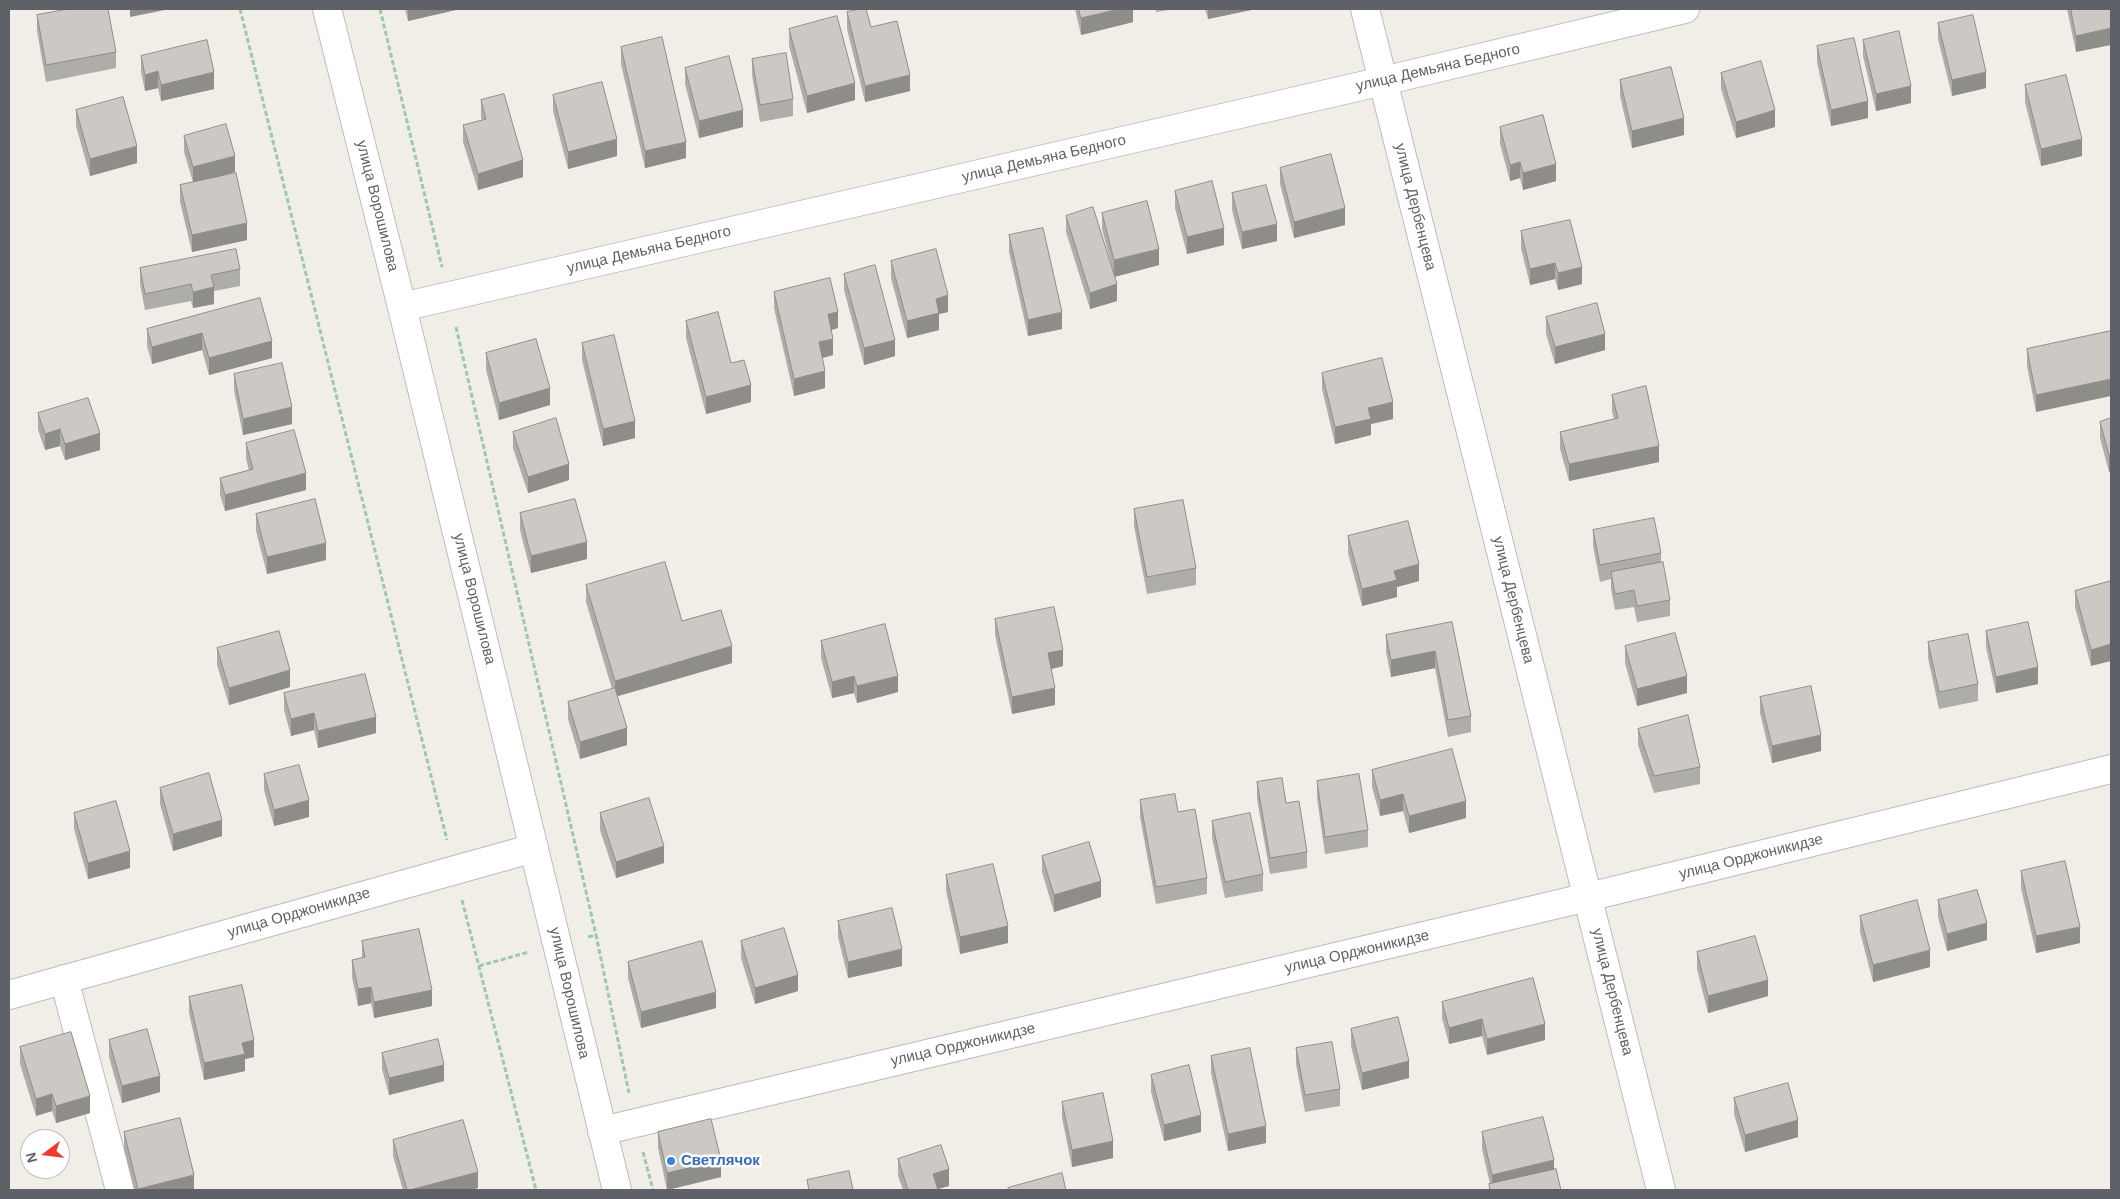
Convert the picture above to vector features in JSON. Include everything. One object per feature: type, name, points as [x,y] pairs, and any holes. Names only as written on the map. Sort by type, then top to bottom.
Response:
[{"type":"street","name":"улица Ворошилова","points":[[327,9],[402,307],[617,1190]]},
{"type":"street","name":"улица Дербенцева","points":[[1365,9],[1661,1190]]},
{"type":"street","name":"улица Демьяна Бедного","points":[[402,307],[1383,81],[1685,9]]},
{"type":"street","name":"улица Орджоникидзе","points":[[602,1131],[1588,897],[2111,769]]},
{"type":"street","name":"улица Орджоникидзе","points":[[9,995],[534,848]]},
{"type":"street","points":[[64,979],[120,1190]]},
{"type":"path","points":[[240,9],[454,870],[536,1190]]},
{"type":"path","points":[[380,9],[449,296],[596,935]]},
{"type":"building","points":[[68,9],[108,9],[116,52],[46,65],[37,15]]},
{"type":"building","points":[[866,9],[871,27],[897,21],[910,75],[865,86],[847,12]]},
{"type":"building","points":[[1079,9],[1120,9],[1081,18]]},
{"type":"building","points":[[2071,9],[2111,9],[2111,28],[2076,36]]},
{"type":"building","points":[[1973,15],[1986,72],[1952,80],[1938,23]]},
{"type":"building","points":[[837,16],[855,83],[807,96],[789,29]]},
{"type":"building","points":[[1899,31],[1911,86],[1876,94],[1863,40]]},
{"type":"building","points":[[662,37],[686,142],[645,151],[621,47]]},
{"type":"building","points":[[1854,38],[1868,101],[1831,110],[1817,46]]},
{"type":"building","points":[[207,40],[214,72],[161,85],[158,71],[145,75],[141,56]]},
{"type":"building","points":[[786,53],[793,99],[760,105],[752,59]]},
{"type":"building","points":[[729,56],[743,110],[699,121],[685,68]]},
{"type":"building","points":[[1761,61],[1775,110],[1736,122],[1721,73]]},
{"type":"building","points":[[1671,67],[1684,118],[1632,131],[1620,80]]},
{"type":"building","points":[[2066,75],[2082,139],[2041,149],[2025,85]]},
{"type":"building","points":[[602,82],[617,139],[568,152],[553,95]]},
{"type":"building","points":[[504,94],[523,160],[478,174],[463,125],[486,119],[481,100]]},
{"type":"building","points":[[123,97],[137,146],[90,159],[76,110]]},
{"type":"building","points":[[1543,115],[1556,164],[1523,173],[1520,162],[1510,165],[1500,127]]},
{"type":"building","points":[[226,124],[235,156],[193,167],[184,136]]},
{"type":"building","points":[[1331,154],[1345,208],[1294,222],[1280,168]]},
{"type":"building","points":[[236,173],[247,223],[192,235],[180,185]]},
{"type":"building","points":[[1212,181],[1224,228],[1187,237],[1175,191]]},
{"type":"building","points":[[1266,185],[1277,224],[1242,232],[1232,193]]},
{"type":"building","points":[[1147,201],[1159,249],[1114,260],[1102,213]]},
{"type":"building","points":[[1093,207],[1117,284],[1090,293],[1066,216]]},
{"type":"building","points":[[1570,220],[1582,267],[1558,273],[1555,263],[1530,269],[1521,231]]},
{"type":"building","points":[[1043,228],[1062,312],[1028,320],[1009,235]]},
{"type":"building","points":[[236,249],[240,269],[211,275],[214,287],[193,292],[191,284],[145,294],[140,268]]},
{"type":"building","points":[[936,249],[948,295],[936,299],[939,313],[907,321],[891,261]]},
{"type":"building","points":[[875,265],[895,340],[864,348],[844,274]]},
{"type":"building","points":[[830,278],[838,312],[828,314],[833,339],[819,342],[825,371],[794,379],[774,292]]},
{"type":"building","points":[[260,298],[272,341],[209,358],[202,333],[152,347],[147,329]]},
{"type":"building","points":[[1597,303],[1605,334],[1555,347],[1546,317]]},
{"type":"building","points":[[718,312],[731,363],[744,360],[751,385],[706,397],[686,321]]},
{"type":"building","points":[[2111,331],[2111,379],[2036,395],[2027,349]]},
{"type":"building","points":[[614,335],[635,421],[603,429],[582,343]]},
{"type":"building","points":[[536,339],[550,388],[499,403],[486,353]]},
{"type":"building","points":[[1382,358],[1393,402],[1368,408],[1371,419],[1335,427],[1322,373]]},
{"type":"building","points":[[282,363],[292,407],[243,419],[234,374]]},
{"type":"building","points":[[1646,386],[1659,446],[1569,464],[1560,432],[1618,418],[1612,395]]},
{"type":"building","points":[[88,398],[100,433],[65,444],[60,429],[45,434],[38,413]]},
{"type":"building","points":[[556,418],[569,464],[528,477],[513,432]]},
{"type":"building","points":[[2111,418],[2111,454],[2109,455],[2100,422]]},
{"type":"building","points":[[294,430],[306,473],[225,495],[220,478],[253,469],[246,443]]},
{"type":"building","points":[[315,499],[326,543],[267,557],[256,514]]},
{"type":"building","points":[[575,499],[587,542],[531,556],[520,513]]},
{"type":"building","points":[[1183,500],[1196,568],[1147,577],[1134,509]]},
{"type":"building","points":[[1654,518],[1661,553],[1600,565],[1593,530]]},
{"type":"building","points":[[1408,521],[1419,564],[1394,571],[1397,580],[1362,589],[1348,536]]},
{"type":"building","points":[[665,562],[682,621],[721,610],[732,646],[615,681],[586,585]]},
{"type":"building","points":[[1663,562],[1670,600],[1637,606],[1634,590],[1615,594],[1611,572]]},
{"type":"building","points":[[2111,581],[2111,644],[2091,650],[2075,591]]},
{"type":"building","points":[[1054,607],[1063,650],[1048,653],[1055,688],[1012,697],[995,619]]},
{"type":"building","points":[[1452,622],[1471,716],[1448,720],[1435,651],[1391,660],[1386,635]]},
{"type":"building","points":[[2028,622],[2038,667],[1996,677],[1986,631]]},
{"type":"building","points":[[885,624],[898,676],[857,686],[854,676],[832,682],[821,641]]},
{"type":"building","points":[[279,631],[290,670],[229,688],[217,648]]},
{"type":"building","points":[[1675,633],[1687,676],[1637,689],[1625,646]]},
{"type":"building","points":[[1968,634],[1978,684],[1939,692],[1928,642]]},
{"type":"building","points":[[365,674],[376,717],[318,731],[314,713],[291,719],[284,693]]},
{"type":"building","points":[[1811,686],[1821,735],[1772,746],[1760,697]]},
{"type":"building","points":[[615,688],[627,728],[580,742],[568,702]]},
{"type":"building","points":[[1688,715],[1700,767],[1654,776],[1638,729]]},
{"type":"building","points":[[1452,749],[1466,801],[1409,816],[1403,794],[1380,800],[1372,770]]},
{"type":"building","points":[[299,765],[309,800],[274,810],[264,774]]},
{"type":"building","points":[[209,773],[222,820],[173,834],[160,788]]},
{"type":"building","points":[[1359,774],[1368,830],[1325,837],[1317,781]]},
{"type":"building","points":[[1282,778],[1286,803],[1299,801],[1307,852],[1270,858],[1257,782]]},
{"type":"building","points":[[1175,794],[1178,812],[1195,809],[1207,878],[1156,887],[1140,800]]},
{"type":"building","points":[[649,798],[664,846],[616,862],[600,813]]},
{"type":"building","points":[[116,801],[130,851],[88,863],[74,813]]},
{"type":"building","points":[[1250,813],[1263,874],[1225,882],[1212,821]]},
{"type":"building","points":[[1089,842],[1101,881],[1054,895],[1042,856]]},
{"type":"building","points":[[2065,861],[2080,927],[2036,936],[2021,871]]},
{"type":"building","points":[[993,864],[1008,926],[960,937],[946,875]]},
{"type":"building","points":[[1977,890],[1987,923],[1947,934],[1938,900]]},
{"type":"building","points":[[1917,900],[1930,950],[1873,965],[1860,916]]},
{"type":"building","points":[[892,908],[902,949],[848,962],[838,921]]},
{"type":"building","points":[[784,928],[798,975],[755,988],[741,941]]},
{"type":"building","points":[[419,929],[432,990],[374,1002],[371,987],[358,989],[352,960],[365,957],[362,941]]},
{"type":"building","points":[[1755,936],[1768,980],[1708,996],[1697,952]]},
{"type":"building","points":[[702,941],[716,992],[641,1012],[628,962]]},
{"type":"building","points":[[1533,978],[1545,1024],[1487,1039],[1482,1019],[1449,1028],[1442,1002]]},
{"type":"building","points":[[242,985],[254,1040],[242,1043],[245,1054],[204,1063],[189,997]]},
{"type":"building","points":[[1398,1017],[1409,1061],[1362,1073],[1351,1029]]},
{"type":"building","points":[[147,1029],[160,1076],[122,1086],[109,1040]]},
{"type":"building","points":[[71,1032],[90,1096],[56,1106],[52,1094],[36,1099],[20,1047]]},
{"type":"building","points":[[438,1039],[444,1065],[389,1078],[382,1053]]},
{"type":"building","points":[[1332,1042],[1340,1089],[1305,1095],[1296,1048]]},
{"type":"building","points":[[1250,1048],[1266,1126],[1228,1134],[1211,1056]]},
{"type":"building","points":[[1189,1065],[1201,1115],[1164,1125],[1151,1075]]},
{"type":"building","points":[[1788,1083],[1798,1120],[1745,1135],[1734,1098]]},
{"type":"building","points":[[1103,1093],[1113,1141],[1072,1150],[1062,1102]]},
{"type":"building","points":[[1543,1117],[1554,1160],[1492,1175],[1482,1132]]},
{"type":"building","points":[[180,1118],[194,1175],[138,1189],[124,1132]]},
{"type":"building","points":[[711,1119],[721,1160],[667,1173],[658,1132]]},
{"type":"building","points":[[463,1120],[478,1172],[407,1190],[393,1140]]},
{"type":"building","points":[[941,1145],[949,1169],[933,1174],[938,1190],[908,1190],[898,1159]]},
{"type":"building","points":[[1556,1169],[1561,1190],[1490,1190],[1489,1184]]},
{"type":"building","points":[[849,1171],[853,1190],[809,1190],[807,1180]]},
{"type":"building","points":[[1062,1173],[1066,1190],[1009,1190],[1008,1188]]},
{"type":"place","name":"Светлячок","points":[[671,1161]]}]
